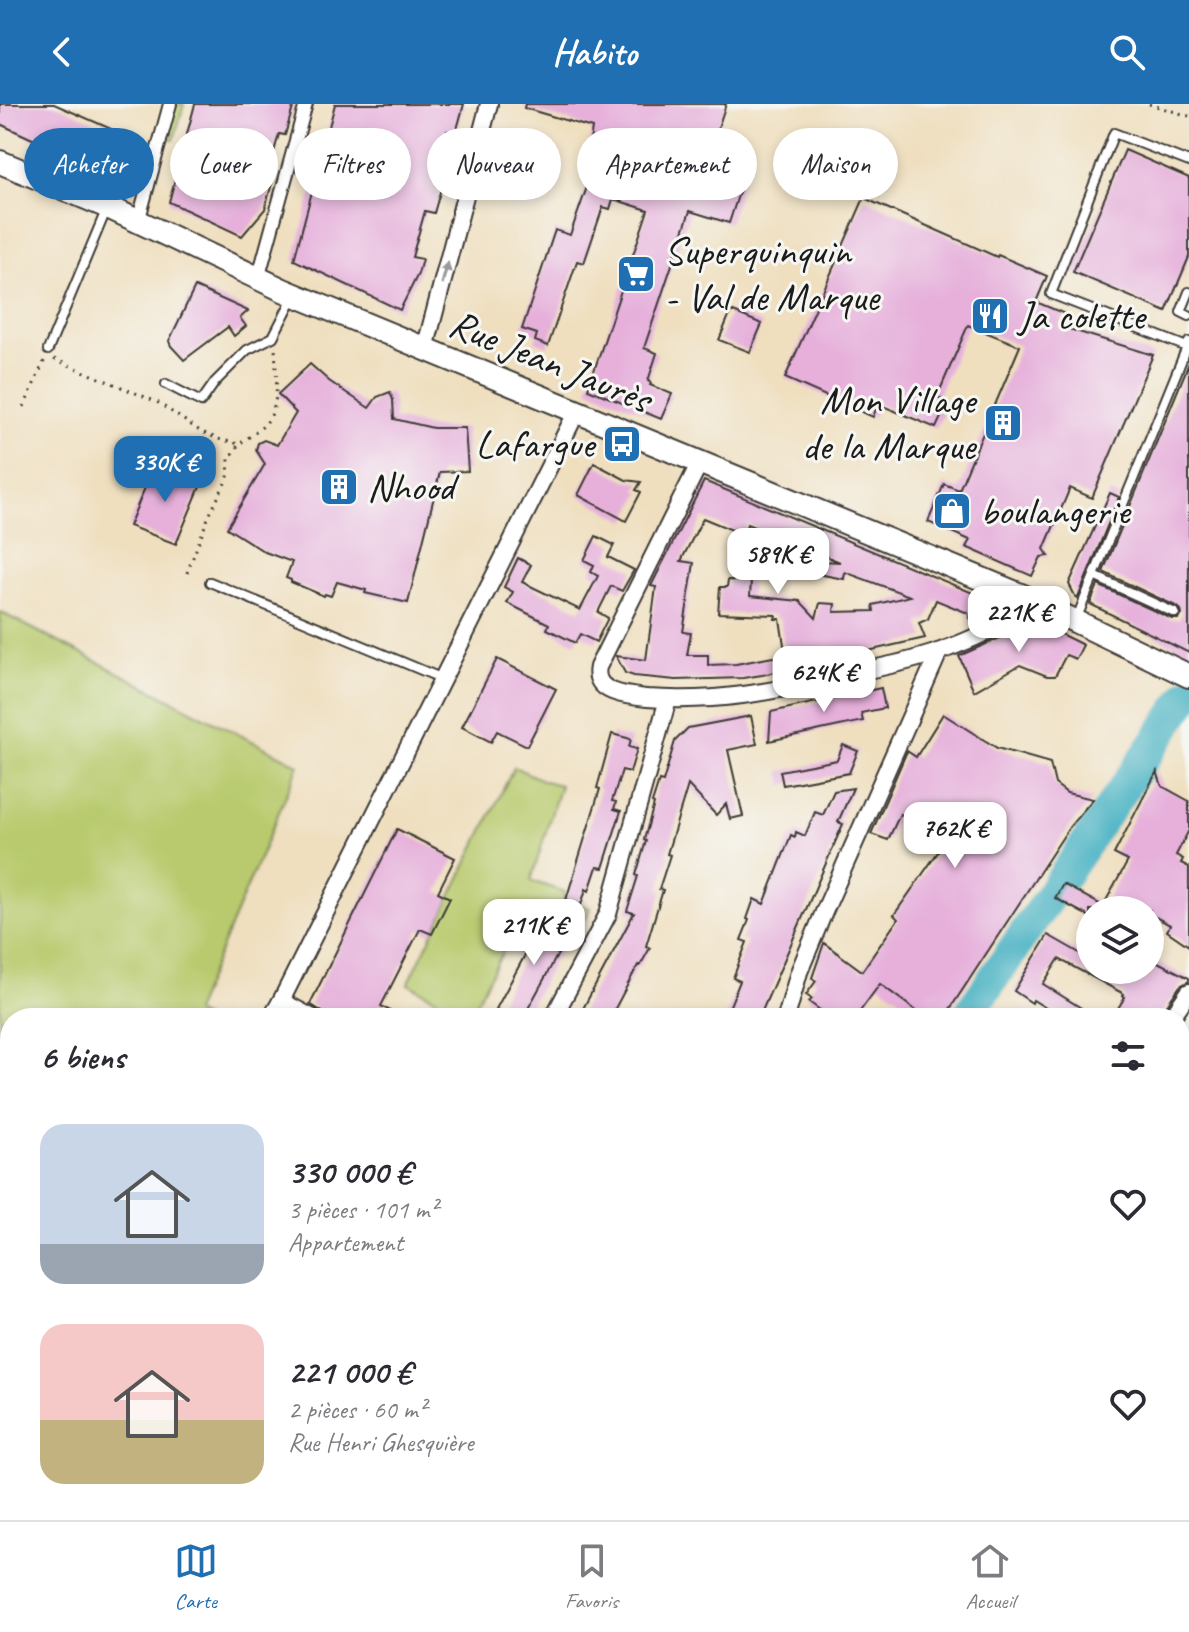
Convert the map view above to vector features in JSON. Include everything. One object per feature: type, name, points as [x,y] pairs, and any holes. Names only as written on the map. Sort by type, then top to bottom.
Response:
[{"type":"main road","name":"Rue Jean Jaurès","points":[[0,162],[108,207],[294,295],[1023,596],[1186,674]]},
{"type":"street","points":[[138,222],[170,104]]},
{"type":"street","points":[[258,279],[306,104]]},
{"type":"street","points":[[425,349],[489,104]]},
{"type":"street","points":[[277,1008],[577,411]]},
{"type":"street","points":[[700,462],[598,667],[597,678],[612,691],[638,697],[715,699],[771,692],[910,661],[939,652],[997,626],[1015,611],[1023,596]]},
{"type":"street","points":[[789,1008],[809,948],[939,652]]},
{"type":"street","points":[[558,1008],[608,914],[668,699]]},
{"type":"street","points":[[281,1001],[294,1008]]},
{"type":"lane","points":[[1075,621],[1188,344],[1051,294],[1114,133],[1189,162]]},
{"type":"lane","points":[[48,350],[108,207]]},
{"type":"lane","points":[[1189,292],[1181,312],[1189,316]]},
{"type":"lane","points":[[166,384],[201,402],[215,382],[247,350],[273,337],[294,295]]},
{"type":"lane","points":[[1094,576],[1175,613]]},
{"type":"lane","points":[[210,582],[443,679]]},
{"type":"path","points":[[1149,104],[1189,116]]},
{"type":"path","points":[[187,573],[228,477],[229,459],[239,444]]},
{"type":"green space","points":[[175,104],[184,104],[177,128],[170,128],[170,139],[165,137]]},
{"type":"green space","points":[[0,612],[299,765],[196,1008],[0,1008]]},
{"type":"green space","points":[[514,767],[560,785],[531,881],[565,892],[564,900],[590,908],[586,918],[560,905],[527,906],[473,1008],[454,1008],[408,984]]},
{"type":"building","points":[[0,104],[54,104],[109,128],[24,128],[24,135],[0,124]]},
{"type":"building","points":[[195,104],[294,104],[285,135],[279,134],[278,138],[278,128],[189,128]]},
{"type":"building","points":[[335,104],[464,104],[457,128],[427,128],[427,200],[438,200],[434,213],[425,211],[412,257],[422,259],[400,310],[294,260],[310,200],[411,200],[411,128],[329,128]]},
{"type":"building","points":[[525,104],[726,104],[718,128],[592,128],[524,108]]},
{"type":"building","points":[[1125,150],[1189,178],[1189,257],[1166,312],[1073,272]]},
{"type":"building","points":[[170,198],[267,200],[265,209],[242,236],[169,202]]},
{"type":"building","points":[[582,200],[613,200],[610,209],[603,207],[584,263],[577,261],[548,346],[535,341],[537,334],[522,329],[555,230],[570,235]]},
{"type":"building","points":[[616,200],[737,200],[729,223],[690,211],[644,348],[657,353],[648,381],[650,385],[672,394],[661,419],[588,389],[648,210]]},
{"type":"building","points":[[863,200],[1047,276],[1036,302],[1065,314],[1059,326],[1153,355],[1092,498],[1070,488],[1044,549],[1049,556],[1041,557],[1032,576],[966,547],[970,540],[928,522],[944,484],[959,490],[1020,346],[968,325],[937,397],[948,402],[936,428],[878,404],[873,417],[785,378]]},
{"type":"building","points":[[195,287],[248,311],[240,318],[246,326],[234,336],[228,327],[184,360],[169,341]]},
{"type":"building","points":[[731,311],[762,324],[750,352],[719,340]]},
{"type":"building","points":[[1189,363],[1189,653],[1090,604],[1098,585],[1172,619],[1182,615],[1178,607],[1103,572]]},
{"type":"building","name":"Nhood","points":[[310,364],[369,408],[377,397],[390,392],[394,419],[433,428],[465,428],[468,471],[440,472],[408,603],[365,593],[366,590],[337,582],[331,596],[324,596],[286,578],[292,562],[265,552],[227,528],[265,464],[256,450],[258,443],[264,440],[277,445],[296,413],[278,394]]},
{"type":"building","points":[[155,463],[202,482],[176,544],[129,526]]},
{"type":"building","points":[[594,463],[626,480],[641,482],[636,490],[641,492],[626,521],[578,495]]},
{"type":"building","points":[[704,481],[997,603],[994,612],[971,621],[968,613],[936,600],[928,619],[919,623],[925,638],[762,675],[676,680],[625,673],[616,656],[646,660],[656,587],[651,586]],"holes":[[[703,518],[744,535],[747,524],[840,562],[768,558],[767,573],[796,575],[797,570],[844,579],[845,572],[910,596],[873,605],[874,611],[834,612],[835,604],[820,603],[816,618],[800,601],[750,596],[751,581],[728,580],[727,587],[720,587],[718,613],[776,615],[775,619],[780,619],[786,658],[708,665],[708,655],[687,655],[691,633],[683,632],[694,563],[681,561]]]},
{"type":"building","points":[[1110,493],[1119,497],[1078,598],[1069,584]]},
{"type":"building","points":[[596,536],[614,545],[608,557],[634,570],[622,591],[611,586],[598,612],[608,618],[596,642],[580,634],[575,643],[547,629],[549,624],[507,603],[513,592],[504,587],[518,558],[531,565],[522,582],[580,610],[598,576],[591,572],[594,565],[584,560]]},
{"type":"building","points":[[1036,622],[1083,645],[1076,659],[1066,655],[1055,676],[1020,665],[974,691],[959,656]]},
{"type":"building","points":[[497,659],[556,689],[527,746],[497,731],[491,742],[462,727]]},
{"type":"building","points":[[881,688],[885,708],[861,713],[863,721],[769,741],[771,712]]},
{"type":"building","points":[[943,714],[997,748],[1050,763],[1055,784],[1067,793],[1093,799],[1070,826],[951,1008],[912,1008],[880,984],[862,1008],[817,1008],[806,995],[816,981],[812,978],[824,943],[862,971],[898,919],[894,915],[945,842],[900,814],[888,840],[871,834],[907,751],[916,757]]},
{"type":"building","points":[[751,716],[757,744],[728,750],[743,816],[730,819],[726,804],[716,815],[688,785],[667,854],[670,855],[659,889],[663,890],[646,946],[650,948],[615,1008],[583,1008],[634,913],[627,911],[638,876],[652,803],[659,781],[663,782],[675,741],[688,728]]},
{"type":"building","points":[[612,734],[631,739],[629,747],[637,749],[630,772],[622,770],[612,801],[616,802],[614,809],[621,811],[603,868],[597,867],[581,905],[566,900],[600,789],[597,788]]},
{"type":"building","points":[[843,745],[858,751],[849,773],[783,785],[780,771],[837,760]]},
{"type":"building","points":[[1157,771],[1162,786],[1189,801],[1189,830],[1176,855],[1183,859],[1181,863],[1189,867],[1189,946],[1167,931],[1170,925],[1164,922],[1164,896],[1109,896],[1128,861],[1114,854]]},
{"type":"building","points":[[853,788],[838,822],[843,824],[763,1008],[729,1008],[740,981],[733,978],[747,942],[741,940],[754,899],[764,904],[791,835],[795,837],[796,832],[805,836],[815,812],[823,815],[834,791]]},
{"type":"building","points":[[397,829],[455,858],[438,892],[450,898],[432,934],[420,929],[381,1006],[385,1008],[316,1008],[310,1004]]},
{"type":"building","points":[[1063,884],[1085,896],[1076,896],[1076,909],[1055,898]]},
{"type":"building","points":[[548,912],[565,922],[561,928],[570,932],[528,1008],[497,1008]]},
{"type":"building","points":[[1048,935],[1076,951],[1076,968],[1059,959],[1043,984],[1081,1008],[1046,1008],[1033,1000],[1032,1003],[1014,991]]},
{"type":"building","points":[[1164,965],[1189,978],[1165,1008],[1118,1008],[1124,994],[1105,984],[1164,984]]},
{"type":"waterway","points":[[973,1008],[1189,693]]},
{"type":"place","name":"Superquinquin - Val de Marque","points":[[636,274]]},
{"type":"place","name":"Ja colette","points":[[990,316]]},
{"type":"place","name":"Mon Village de la Marque","points":[[1003,423]]},
{"type":"place","name":"Lafargue","points":[[622,444]]},
{"type":"place","name":"Nhood","points":[[339,487]]},
{"type":"place","name":"boulangerie","points":[[952,511]]}]
